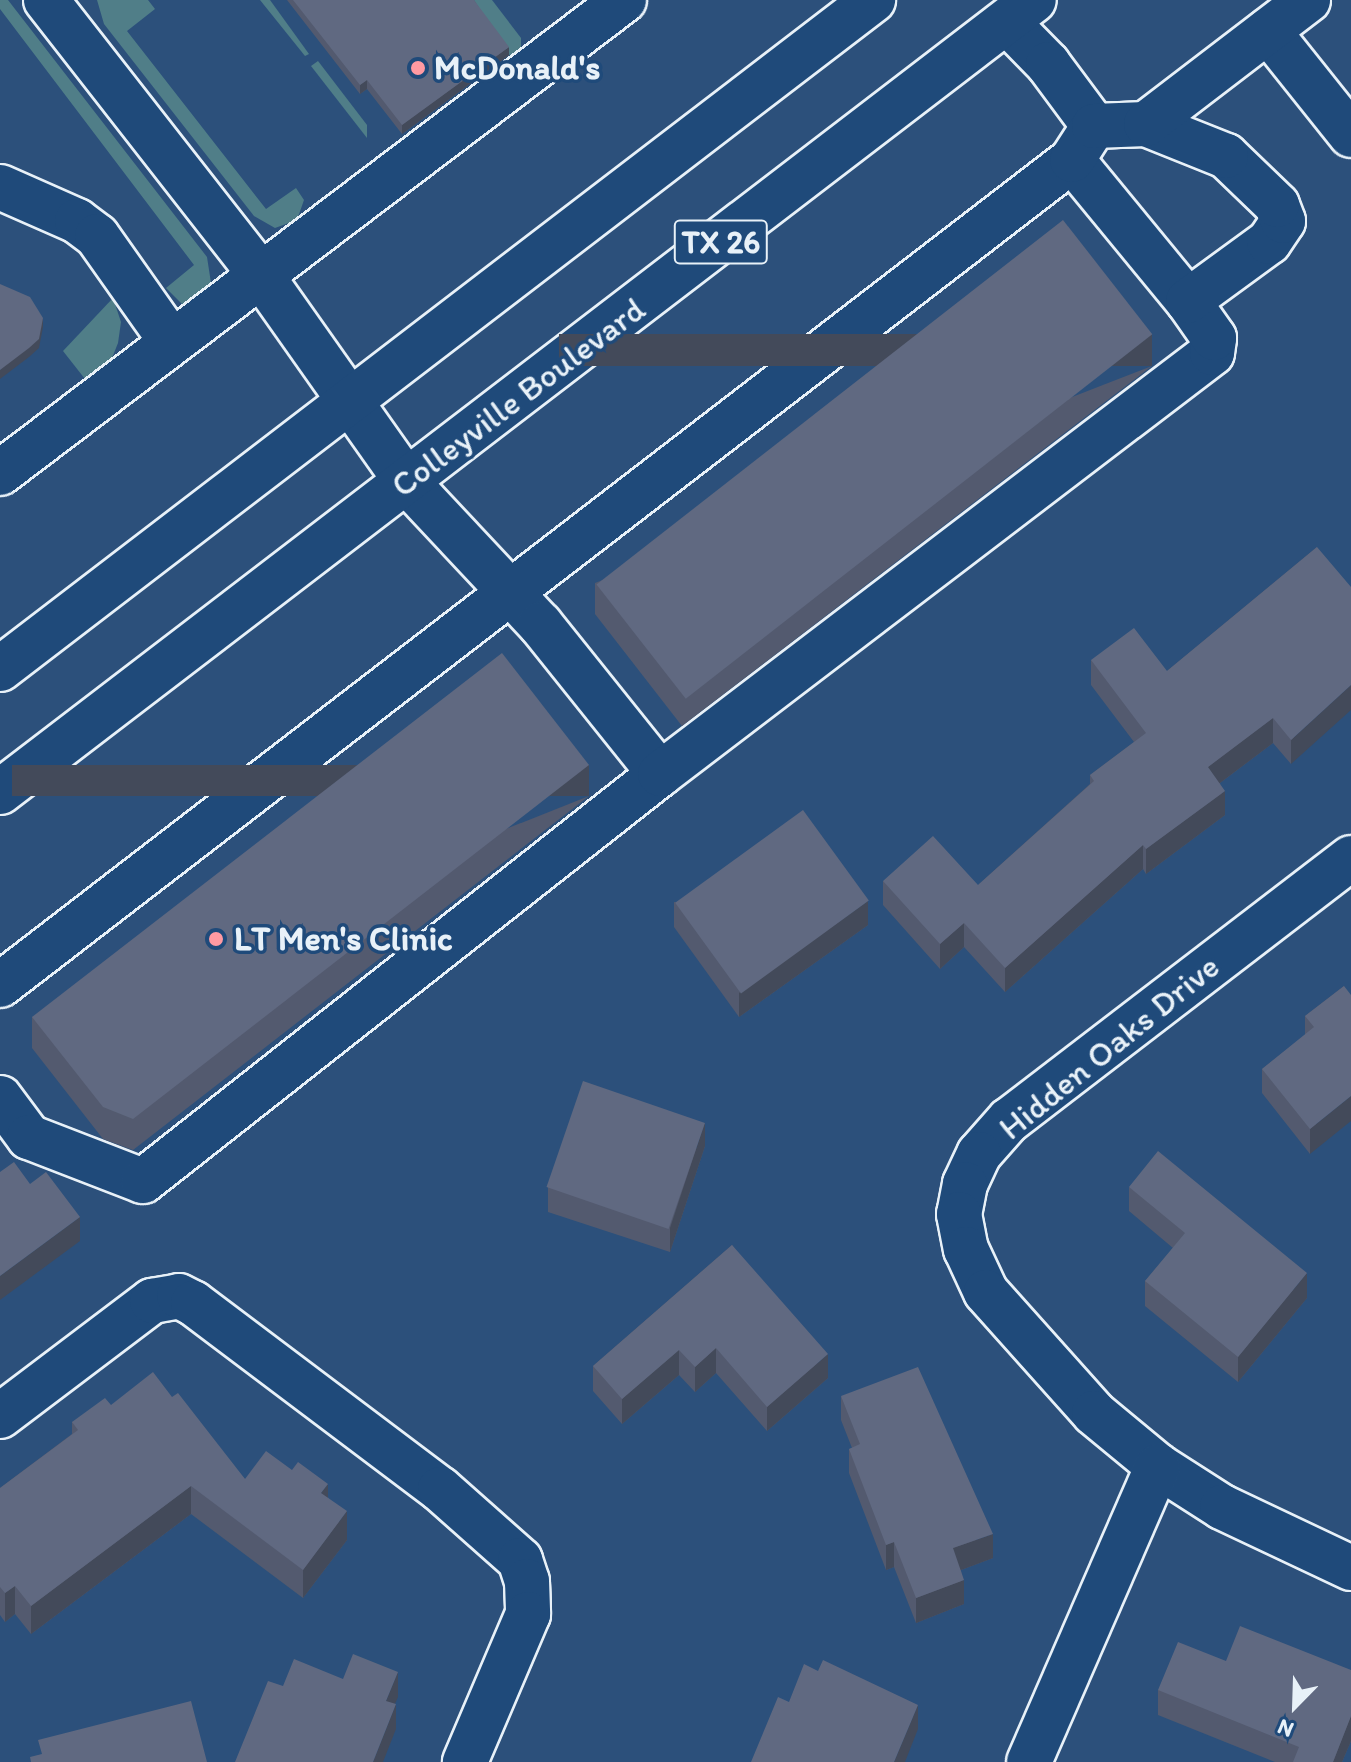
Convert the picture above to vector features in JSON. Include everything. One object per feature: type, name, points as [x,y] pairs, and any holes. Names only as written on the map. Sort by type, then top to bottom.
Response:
[{"type":"main road","points":[[46,0],[263,278],[407,482],[510,597],[540,624],[660,774]]},
{"type":"main road","points":[[0,473],[171,341],[263,278],[624,0]]},
{"type":"main road","name":"TX 26","points":[[0,669],[350,405],[873,0]]},
{"type":"main road","points":[[0,985],[510,597],[1083,143],[1146,124],[1308,0]]},
{"type":"main road","points":[[0,1098],[14,1147],[143,1181],[660,774],[1212,353],[1214,338],[1083,143],[1021,11]]},
{"type":"main road","name":"Colleyville Boulevard","points":[[0,792],[1021,11]]},
{"type":"main road","points":[[1268,31],[1351,135]]},
{"type":"main road","points":[[1146,124],[1226,156],[1277,205],[1283,221],[1269,242],[1188,301]]},
{"type":"main road","points":[[0,187],[77,221],[97,236],[171,341]]},
{"type":"main road","name":"Hidden Oaks Drive","points":[[1351,858],[1009,1120],[979,1154],[965,1184],[959,1214],[966,1249],[986,1292],[1094,1413],[1158,1466],[1222,1507],[1351,1568]]},
{"type":"main road","points":[[0,1416],[152,1301],[179,1296],[193,1303],[440,1489],[520,1560],[527,1581],[528,1614],[465,1762]]},
{"type":"main road","points":[[1029,1762],[1158,1466]]},
{"type":"green space","points":[[0,0],[8,0],[207,257],[211,283],[183,305],[166,288],[194,265],[0,9]]},
{"type":"green space","points":[[97,0],[148,0],[155,9],[127,31],[266,209],[296,188],[304,200],[297,220],[275,228],[254,216],[104,24]]},
{"type":"green space","points":[[260,0],[270,0],[309,54],[305,56]]},
{"type":"green space","points":[[467,0],[492,0],[521,38],[521,47],[511,57]]},
{"type":"green space","points":[[318,61],[367,125],[367,138],[311,66]]},
{"type":"green space","points":[[113,298],[121,322],[118,343],[112,358],[85,379],[63,351]]},
{"type":"building","name":"McDonald's","points":[[293,0],[474,0],[509,47],[402,125],[367,80],[360,85]]},
{"type":"building","points":[[1063,220],[1152,334],[686,699],[596,584]]},
{"type":"building","points":[[0,284],[30,297],[43,318],[39,339],[0,370]]},
{"type":"building","points":[[1317,547],[1351,587],[1351,685],[1291,740],[1273,718],[1208,767],[1225,791],[1146,849],[1143,845],[1005,968],[964,923],[940,944],[883,881],[933,836],[978,885],[1094,781],[1090,775],[1146,733],[1091,660],[1134,628],[1167,671]]},
{"type":"building","points":[[502,653],[589,765],[133,1119],[103,1107],[32,1017]]},
{"type":"building","points":[[803,810],[869,901],[741,993],[675,903]]},
{"type":"building","points":[[1344,986],[1351,995],[1351,1096],[1310,1129],[1262,1069],[1314,1027],[1305,1016]]},
{"type":"building","points":[[583,1081],[705,1123],[669,1229],[547,1187]]},
{"type":"building","points":[[1158,1151],[1307,1273],[1238,1357],[1145,1281],[1185,1233],[1129,1187]]},
{"type":"building","points":[[14,1162],[30,1184],[46,1172],[80,1217],[0,1276],[0,1172]]},
{"type":"building","points":[[732,1245],[828,1354],[767,1407],[716,1348],[695,1367],[679,1350],[622,1399],[593,1366]]},
{"type":"building","points":[[918,1367],[993,1534],[953,1548],[964,1580],[916,1598],[894,1542],[886,1545],[849,1449],[860,1444],[841,1396]]},
{"type":"building","points":[[153,1372],[172,1397],[178,1393],[245,1479],[266,1451],[292,1470],[298,1462],[328,1484],[321,1493],[347,1511],[303,1570],[191,1486],[31,1606],[15,1586],[5,1593],[0,1587],[0,1488],[78,1430],[72,1422],[105,1398],[111,1405]]},
{"type":"building","points":[[1240,1626],[1351,1670],[1351,1716],[1333,1762],[1293,1762],[1299,1747],[1158,1690],[1178,1642],[1226,1661]]},
{"type":"building","points":[[353,1654],[398,1672],[386,1701],[396,1704],[373,1762],[235,1762],[268,1681],[283,1686],[294,1659],[343,1679]]},
{"type":"building","points":[[823,1660],[918,1705],[894,1762],[751,1762],[778,1697],[789,1702],[804,1664],[818,1671]]},
{"type":"building","points":[[191,1701],[207,1762],[31,1762],[30,1757],[42,1754],[38,1740]]},
{"type":"place","name":"McDonald's","points":[[418,68]]},
{"type":"place","name":"LT Men's Clinic","points":[[216,939]]}]
